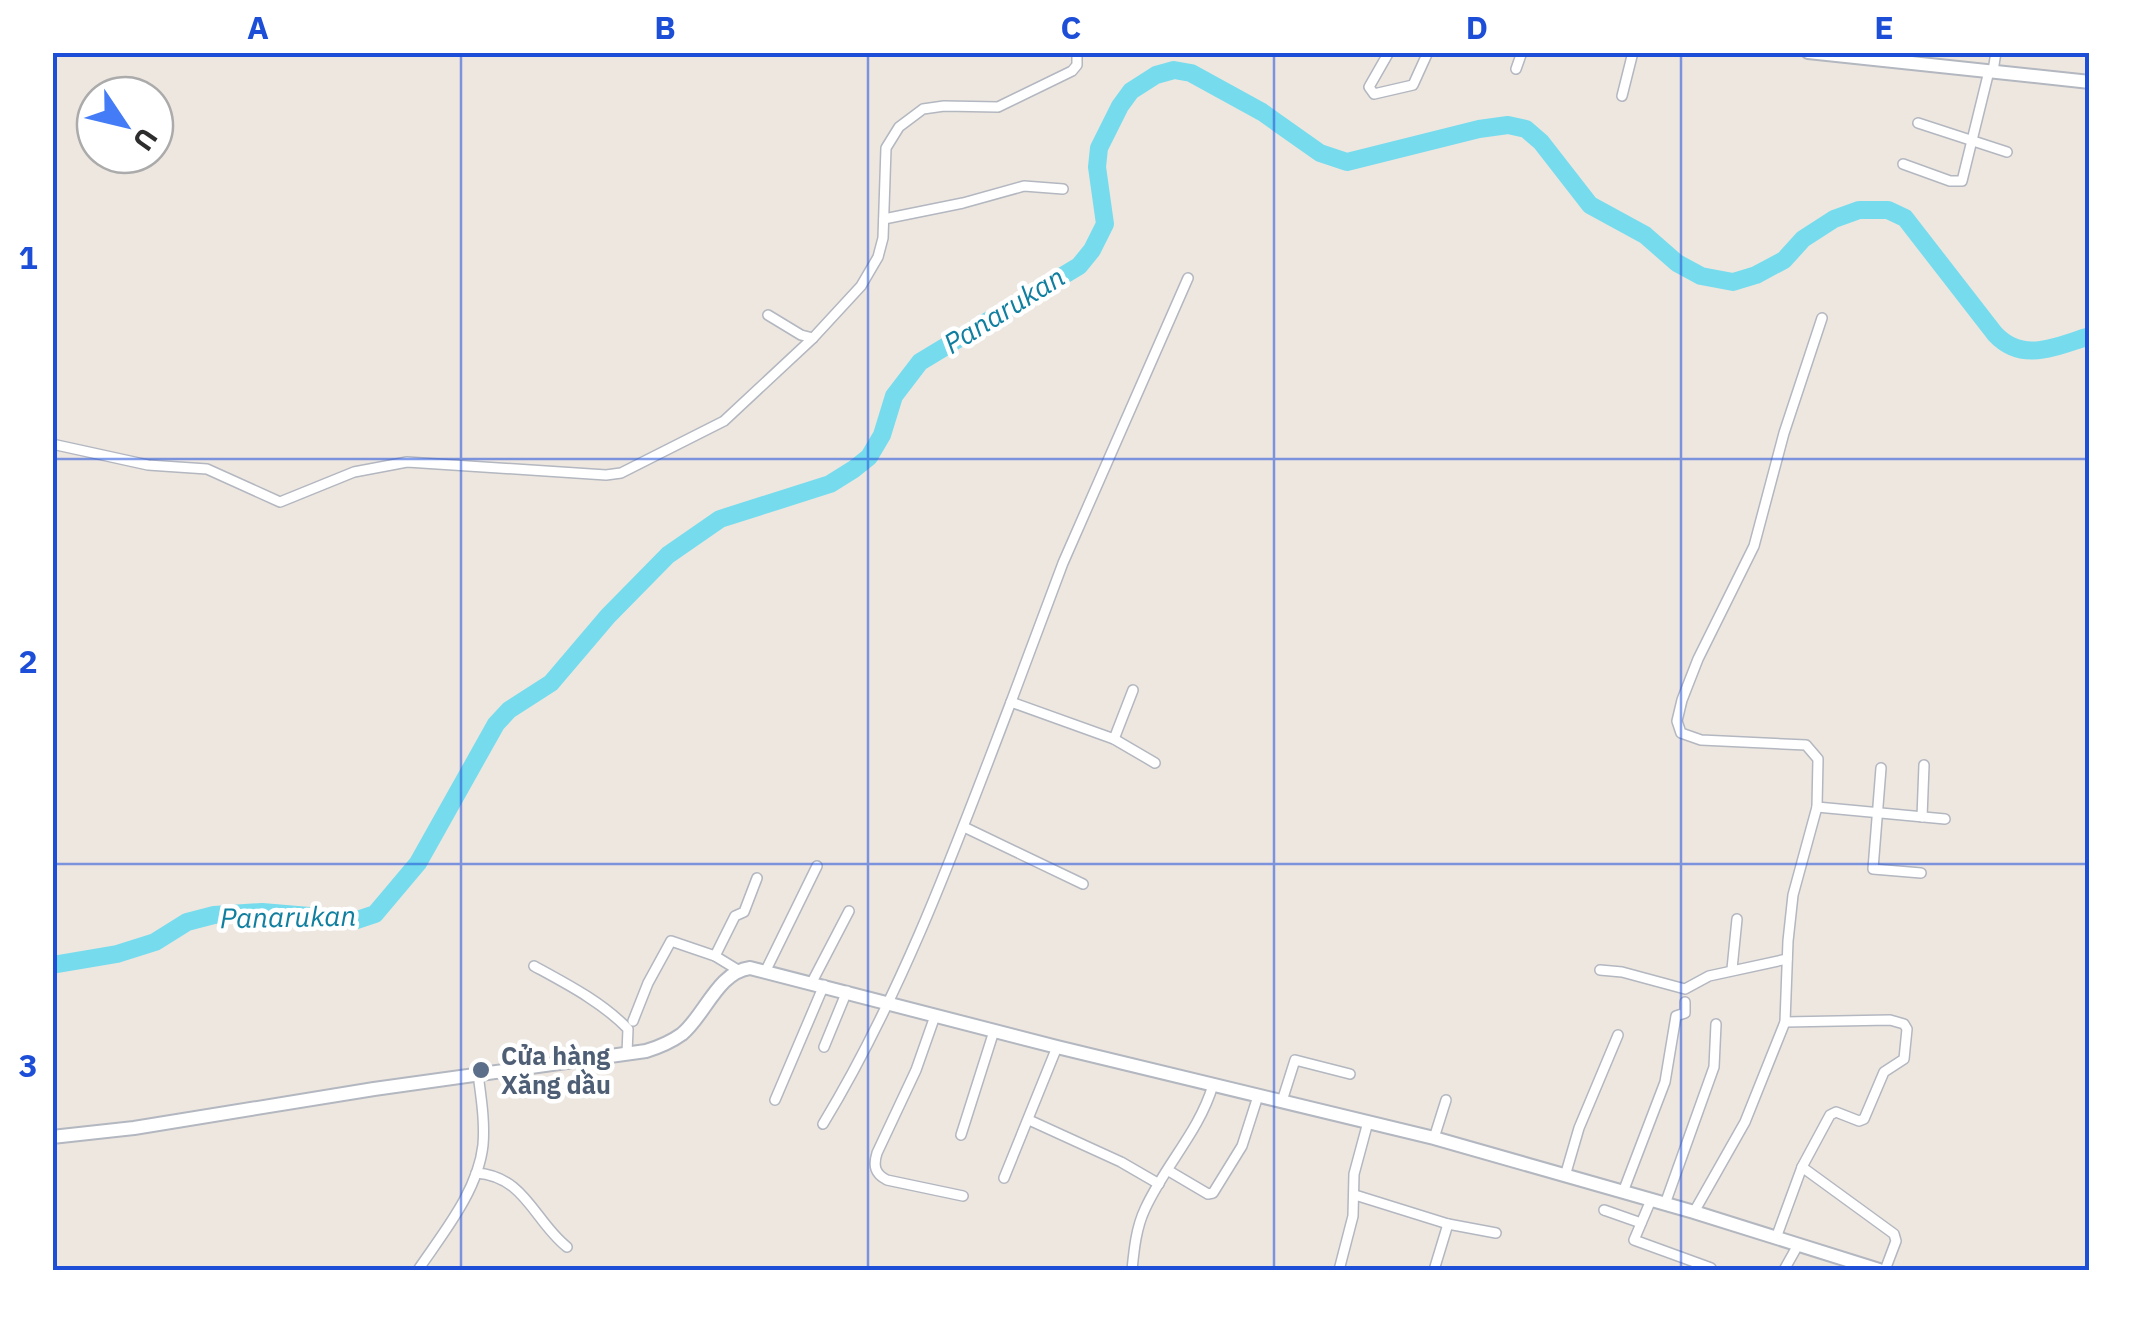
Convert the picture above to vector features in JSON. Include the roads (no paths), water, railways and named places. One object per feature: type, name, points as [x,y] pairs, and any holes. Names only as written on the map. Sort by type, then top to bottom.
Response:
[{"type":"street","points":[[52,444],[148,465],[207,469],[280,502],[354,472],[407,462],[612,474],[628,470],[724,421],[813,338],[868,275],[881,248],[886,148],[892,134],[904,122],[934,106],[998,106],[1072,72],[1077,66],[1077,52]]},
{"type":"street","points":[[1389,52],[1369,87],[1374,94],[1413,86],[1428,52]]},
{"type":"street","points":[[1516,68],[1522,52]]},
{"type":"street","points":[[1622,96],[1633,52]]},
{"type":"street","points":[[1808,52],[1893,57],[2090,82]]},
{"type":"street","points":[[1903,164],[1959,183],[1964,178],[1996,52]]},
{"type":"street","points":[[1918,123],[2007,152]]},
{"type":"street","points":[[884,219],[1024,186],[1063,189]]},
{"type":"street","points":[[823,1124],[864,1053],[964,827],[1063,562],[1188,278]]},
{"type":"street","points":[[768,314],[813,338]]},
{"type":"street","points":[[1694,1212],[1745,1122],[1785,1022],[1793,896],[1817,807],[1818,758],[1806,744],[1701,740],[1681,732],[1677,722],[1698,659],[1754,546],[1784,434],[1822,318]]},
{"type":"street","points":[[1114,739],[1133,690]]},
{"type":"street","points":[[1010,702],[1114,739],[1155,762]]},
{"type":"street","points":[[1922,817],[1924,764]]},
{"type":"street","points":[[1881,768],[1873,870],[1920,874]]},
{"type":"street","points":[[1817,807],[1945,819]]},
{"type":"street","points":[[964,827],[1083,884]]},
{"type":"street","points":[[766,970],[816,866]]},
{"type":"street","points":[[715,956],[735,916],[744,912],[757,878]]},
{"type":"street","points":[[775,1100],[849,911]]},
{"type":"street","points":[[1732,970],[1737,919]]},
{"type":"street","points":[[633,1020],[670,942],[686,944],[738,970]]},
{"type":"street","points":[[1600,970],[1685,989],[1697,980],[1787,959]]},
{"type":"street","points":[[534,966],[594,1000],[621,1022],[628,1029],[627,1054]]},
{"type":"street","points":[[52,1137],[656,1048],[680,1036],[738,970],[750,968],[1434,1138],[1694,1212],[1798,1245],[1849,1266],[1882,1270],[1896,1242],[1894,1234],[1802,1167]]},
{"type":"street","points":[[824,1047],[847,992]]},
{"type":"street","points":[[1623,1192],[1659,1100],[1676,1018],[1685,1014],[1685,1002]]},
{"type":"street","points":[[935,1016],[916,1070],[879,1147],[875,1167],[887,1180],[962,1196]]},
{"type":"street","points":[[1776,1238],[1802,1167],[1832,1112],[1859,1122],[1864,1119],[1884,1072],[1904,1059],[1907,1029],[1904,1024],[1890,1020],[1785,1022]]},
{"type":"street","points":[[1666,1204],[1714,1067],[1716,1024]]},
{"type":"street","points":[[961,1135],[994,1031]]},
{"type":"street","points":[[1564,1176],[1578,1128],[1618,1035]]},
{"type":"street","points":[[1004,1178],[1057,1047]]},
{"type":"street","points":[[1282,1101],[1295,1060],[1350,1074]]},
{"type":"street","points":[[418,1270],[453,1218],[476,1173],[484,1131],[478,1074]]},
{"type":"street","points":[[1132,1270],[1141,1219],[1204,1112],[1214,1085]]},
{"type":"street","points":[[1169,1171],[1208,1194],[1213,1193],[1242,1146],[1258,1096]]},
{"type":"street","points":[[1434,1138],[1446,1100]]},
{"type":"street","points":[[1029,1120],[1159,1184]]},
{"type":"street","points":[[1339,1270],[1355,1195],[1354,1174],[1368,1122]]},
{"type":"street","points":[[476,1173],[498,1176],[514,1186],[525,1195],[545,1227],[567,1247]]},
{"type":"street","points":[[1355,1195],[1448,1224],[1496,1233]]},
{"type":"street","points":[[1651,1200],[1634,1240],[1711,1268]]},
{"type":"street","points":[[1604,1210],[1641,1224]]},
{"type":"street","points":[[1434,1270],[1448,1224]]},
{"type":"street","points":[[1784,1270],[1798,1245]]},
{"type":"waterway","name":"Panarukan","points":[[52,965],[117,954],[155,942],[187,922],[214,915],[262,912],[357,920],[375,914],[418,863],[496,724],[509,710],[551,683],[608,616],[668,555],[720,519],[830,484],[854,469],[869,457],[882,435],[894,396],[920,362],[1079,266],[1105,224],[1097,167],[1099,148],[1131,91],[1156,75],[1174,70],[1191,73],[1262,112],[1320,153],[1347,162],[1479,129],[1508,125],[1526,129],[1541,142],[1590,205],[1645,235],[1677,263],[1701,276],[1733,282],[1784,260],[1803,239],[1834,219],[1859,210],[1888,210],[1905,218],[2006,343],[2040,350],[2090,336]]},
{"type":"place","name":"Cửa hàng Xăng dầu","points":[[481,1070]]}]
